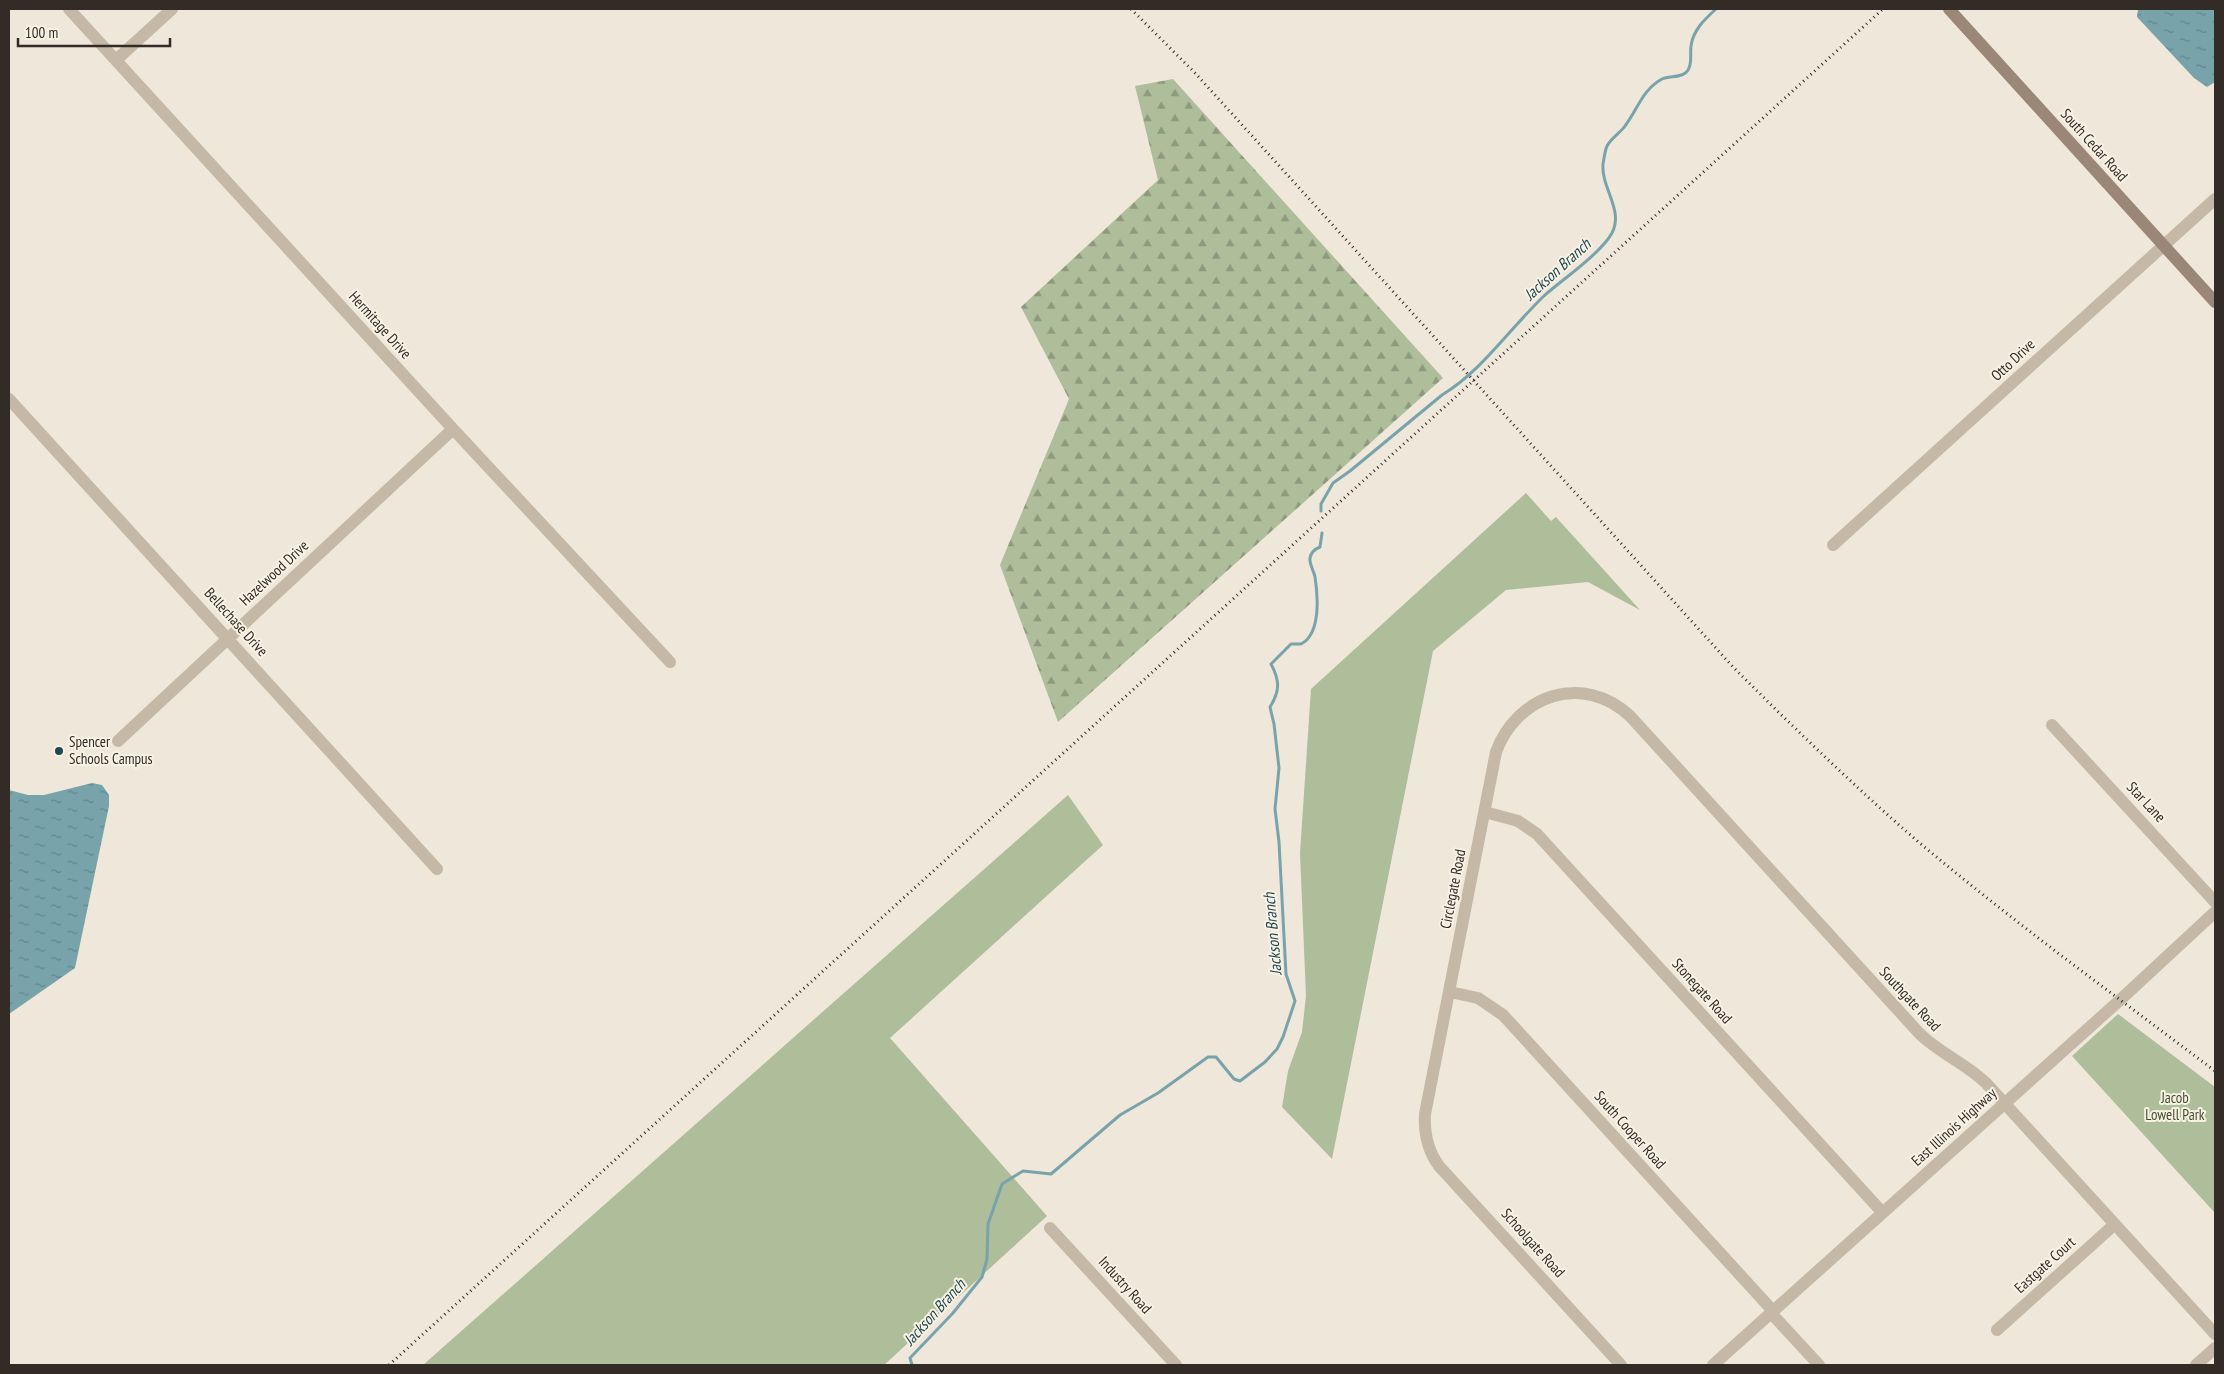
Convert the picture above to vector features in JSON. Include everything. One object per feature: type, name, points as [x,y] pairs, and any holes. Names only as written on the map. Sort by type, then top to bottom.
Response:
[{"type":"main road","name":"South Cedar Road","points":[[1949,9],[2215,302]]},
{"type":"street","name":"Hermitage Drive","points":[[68,9],[453,429],[670,662]]},
{"type":"street","points":[[116,60],[172,9]]},
{"type":"street","name":"Otto Drive","points":[[1833,545],[2215,199]]},
{"type":"street","name":"Bellechase Drive","points":[[9,398],[437,869]]},
{"type":"street","name":"Hazelwood Drive","points":[[118,741],[453,429]]},
{"type":"street","name":"Circlegate Road","points":[[1426,1139],[1425,1114],[1496,752],[1510,725],[1523,712],[1541,700],[1556,695],[1579,693]]},
{"type":"street","name":"Southgate Road","points":[[1579,693],[1608,701],[1630,716],[1919,1033],[1933,1046],[1980,1077],[2215,1334]]},
{"type":"street","name":"Star Lane","points":[[2052,725],[2215,902]]},
{"type":"street","name":"Stonegate Road","points":[[1485,812],[1518,821],[1537,834],[1882,1212]]},
{"type":"street","name":"East Illinois Highway","points":[[1713,1365],[2120,1000],[2215,912]]},
{"type":"street","name":"South Cooper Road","points":[[1450,992],[1478,998],[1503,1015],[1818,1365]]},
{"type":"street","name":"Schoolgate Road","points":[[1426,1139],[1439,1166],[1621,1365]]},
{"type":"street","name":"Eastgate Court","points":[[1997,1330],[2115,1224]]},
{"type":"street","name":"Industry Road","points":[[1050,1228],[1176,1365]]},
{"type":"street","points":[[2196,1365],[2215,1348]]},
{"type":"green space","points":[[1173,79],[1443,378],[1058,722],[1000,565],[1069,399],[1021,307],[1158,180],[1135,86]]},
{"type":"green space","points":[[1526,493],[1551,521],[1556,517],[1640,610],[1588,582],[1506,590],[1433,651],[1332,1159],[1282,1107],[1288,1071],[1302,1032],[1306,996],[1300,853],[1311,689]]},
{"type":"green space","points":[[1068,795],[1103,845],[890,1038],[1047,1216],[884,1365],[423,1365]]},
{"type":"green space","name":"Jacob Lowell Park","points":[[2118,1014],[2215,1087],[2215,1213],[2072,1056]]},
{"type":"water","points":[[2138,9],[2215,9],[2215,82],[2207,87],[2194,78],[2137,17]]},
{"type":"water","points":[[92,783],[102,785],[109,795],[109,806],[75,968],[9,1014],[9,790],[28,795],[44,795]]},
{"type":"waterway","name":"Jackson Branch","points":[[1321,511],[1321,504],[1333,483],[1457,385],[1483,361],[1545,295],[1591,257],[1607,241],[1615,224],[1614,207],[1603,173],[1607,146],[1630,120],[1641,100],[1655,83],[1665,78],[1684,74],[1687,71],[1694,35],[1716,9]]},
{"type":"waterway","name":"Jackson Branch","points":[[912,1365],[910,1358],[953,1313],[982,1277],[987,1259],[988,1224],[1002,1184],[1023,1171],[1051,1174],[1120,1115],[1158,1093],[1208,1057],[1216,1057],[1234,1079],[1240,1081],[1265,1062],[1277,1049],[1283,1037],[1295,1001],[1286,974],[1279,842],[1275,809],[1279,768],[1270,707],[1276,696],[1278,686],[1271,664],[1291,644],[1301,644],[1312,632],[1317,614],[1317,594],[1310,558],[1311,554],[1320,547],[1322,533]]},
{"type":"railway","points":[[1131,9],[1196,74],[1733,667],[1777,711],[1915,839],[1989,899],[2215,1071]]},
{"type":"railway","points":[[389,1365],[1883,9]]},
{"type":"place","name":"Spencer Schools Campus","points":[[59,751]]}]
